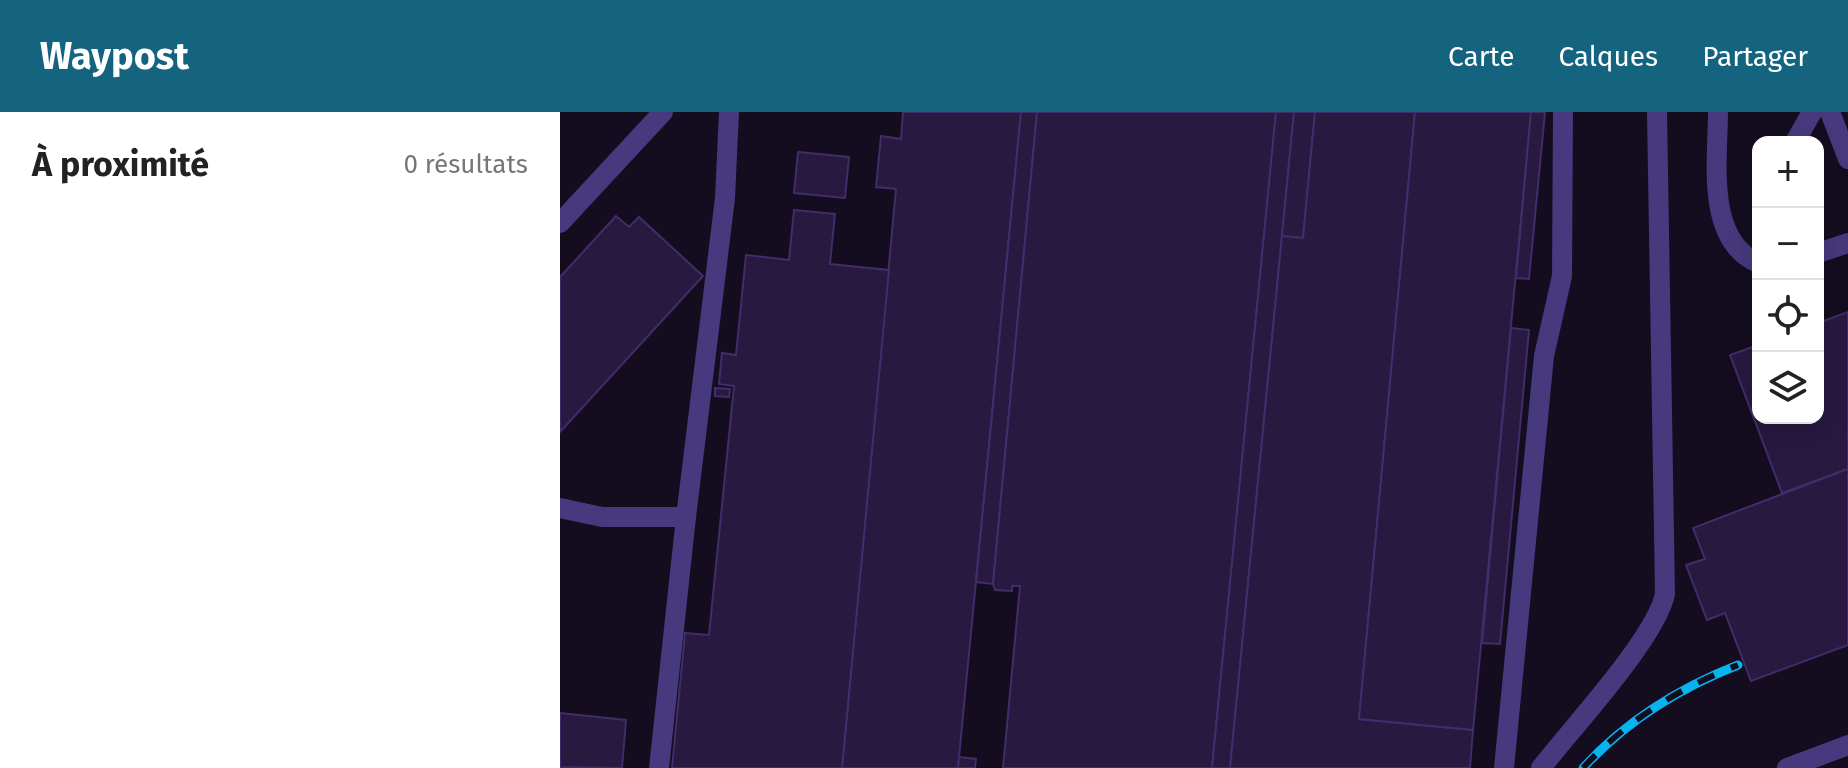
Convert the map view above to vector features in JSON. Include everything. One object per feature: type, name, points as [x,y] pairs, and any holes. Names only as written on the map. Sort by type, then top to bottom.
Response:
[{"type":"lane","points":[[560,223],[663,112]]},
{"type":"lane","points":[[659,768],[725,198],[729,112]]},
{"type":"lane","points":[[1504,768],[1545,342],[1562,276],[1563,112]]},
{"type":"lane","points":[[1541,768],[1645,638],[1662,609],[1665,594],[1657,112]]},
{"type":"lane","points":[[1718,112],[1723,218],[1733,244],[1752,258]]},
{"type":"lane","points":[[1798,136],[1812,112]]},
{"type":"lane","points":[[1830,112],[1848,159]]},
{"type":"lane","points":[[1824,251],[1848,243]]},
{"type":"lane","points":[[560,508],[602,517],[686,517]]},
{"type":"lane","points":[[1787,768],[1848,745]]},
{"type":"building","points":[[903,112],[1021,112],[958,768],[842,768],[896,189],[876,187],[881,136],[901,139]]},
{"type":"building","points":[[1021,112],[1037,112],[993,584],[976,582]]},
{"type":"building","points":[[1037,112],[1276,112],[1212,768],[1003,768],[1020,586],[1012,586],[1012,591],[995,590],[993,584]]},
{"type":"building","points":[[1276,112],[1294,112],[1230,768],[1212,768]]},
{"type":"building","points":[[1294,112],[1315,112],[1303,238],[1282,236]]},
{"type":"building","points":[[1315,112],[1415,112],[1359,719],[1473,730],[1470,768],[1230,768],[1282,236],[1303,238]]},
{"type":"building","points":[[1415,112],[1531,112],[1473,730],[1359,719]]},
{"type":"building","points":[[1531,112],[1545,112],[1529,279],[1516,278]]},
{"type":"building","points":[[798,152],[849,157],[845,198],[794,193]]},
{"type":"building","points":[[794,210],[835,214],[830,264],[889,270],[842,768],[672,768],[685,633],[709,635],[734,386],[719,384],[722,353],[736,355],[746,255],[789,260]]},
{"type":"building","points":[[616,216],[629,227],[639,217],[703,276],[560,432],[560,277]]},
{"type":"building","points":[[1848,312],[1848,469],[1782,493],[1756,424],[1824,424],[1824,321]]},
{"type":"building","points":[[1511,328],[1529,330],[1500,644],[1482,643]]},
{"type":"building","points":[[1752,347],[1752,413],[1730,355]]},
{"type":"building","points":[[715,388],[730,389],[729,397],[715,396]]},
{"type":"building","points":[[1848,469],[1848,645],[1751,681],[1725,613],[1707,620],[1686,565],[1705,559],[1693,528]]},
{"type":"building","points":[[560,713],[626,720],[622,768],[560,767]]},
{"type":"building","points":[[959,757],[976,759],[975,768],[958,768]]},
{"type":"railway","points":[[1583,768],[1617,735],[1654,708],[1695,684],[1738,665]]}]
